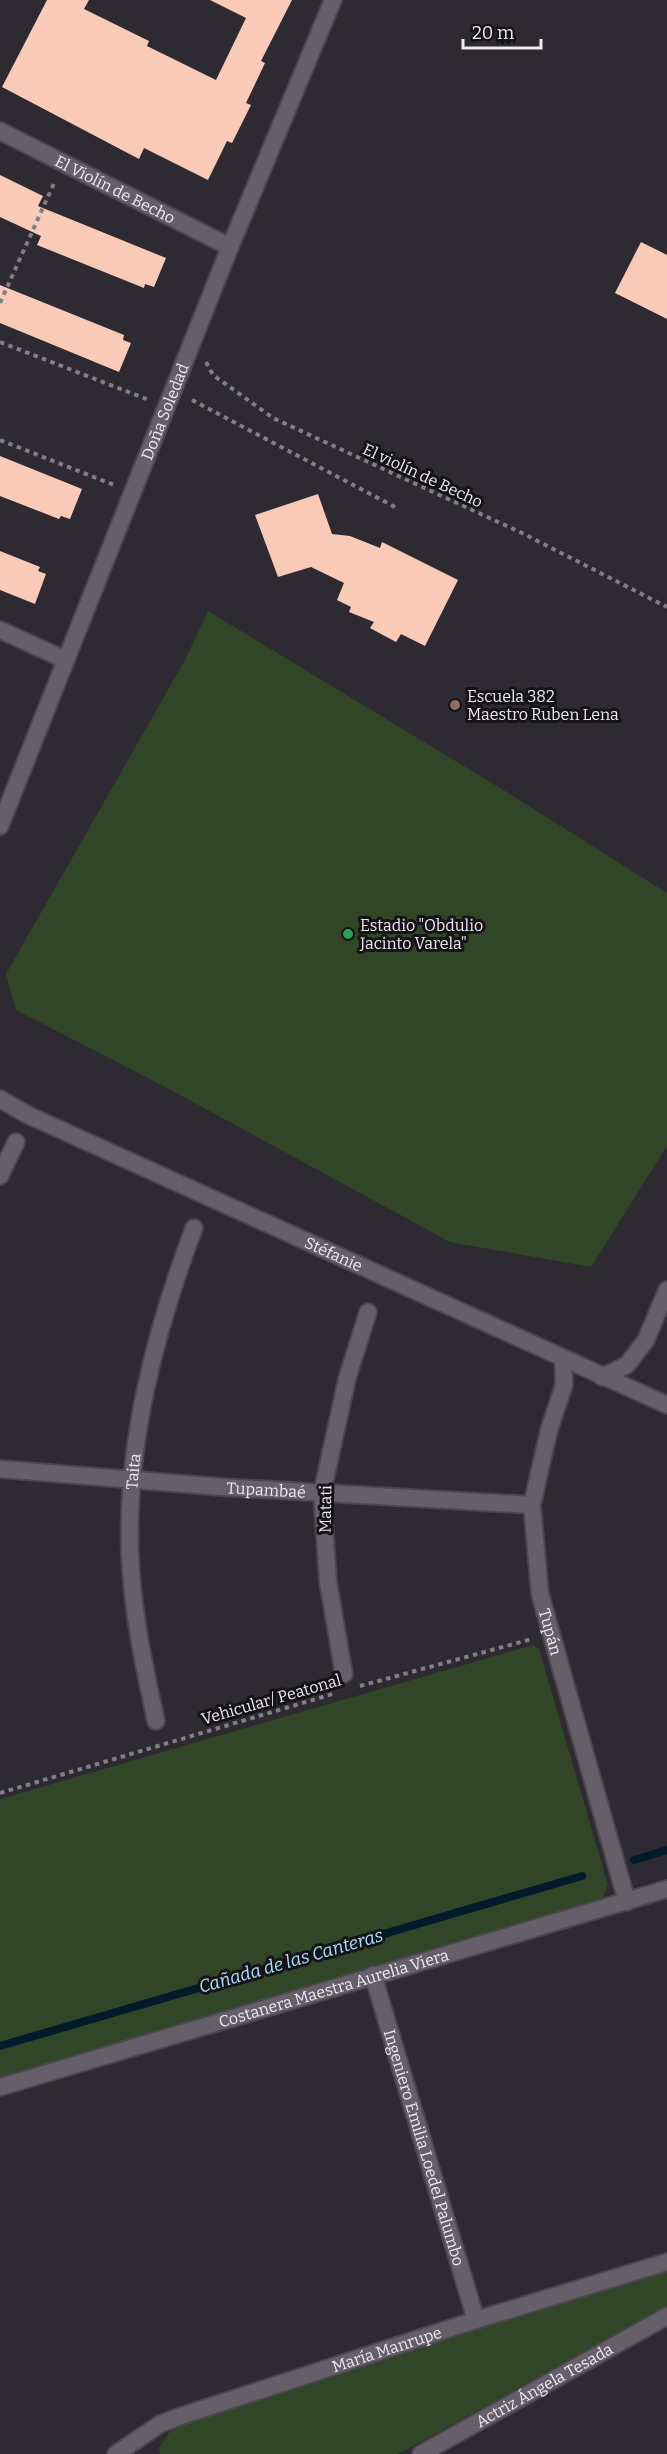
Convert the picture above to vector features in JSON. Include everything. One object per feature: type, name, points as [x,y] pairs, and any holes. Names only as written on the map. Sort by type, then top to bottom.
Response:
[{"type":"street","name":"Doña Soledad","points":[[0,826],[230,247],[333,0]]},
{"type":"street","name":"El Violín de Becho","points":[[0,131],[230,247]]},
{"type":"street","points":[[0,630],[66,660]]},
{"type":"street","name":"Stéfanie","points":[[0,1099],[28,1115],[667,1405]]},
{"type":"street","points":[[0,1176],[16,1142]]},
{"type":"street","name":"Taita","points":[[156,1721],[139,1638],[132,1585],[130,1555],[132,1480],[149,1369],[159,1328],[194,1228]]},
{"type":"street","points":[[602,1377],[627,1365],[646,1340],[667,1290]]},
{"type":"street","name":"Matati","points":[[346,1681],[328,1582],[322,1493],[347,1379],[368,1312]]},
{"type":"street","name":"Tupán","points":[[563,1359],[564,1385],[549,1430],[532,1505],[540,1594],[627,1902]]},
{"type":"street","name":"Tupambaé","points":[[0,1469],[322,1493],[532,1505]]},
{"type":"street","name":"Costanera Maestra Aurelia Viera","points":[[0,2087],[667,1889]]},
{"type":"street","name":"Ingeniero Emilia Loedel Palumbo","points":[[374,1976],[476,2320]]},
{"type":"street","name":"María Manrupe","points":[[116,2454],[160,2424],[181,2416],[476,2320],[667,2262]]},
{"type":"street","name":"Actriz Ángela Tesada","points":[[421,2454],[667,2316]]},
{"type":"path","points":[[0,303],[64,163]]},
{"type":"path","name":"El violín de Becho","points":[[194,337],[213,375],[273,418],[522,533],[667,608]]},
{"type":"path","points":[[0,342],[166,407]]},
{"type":"path","points":[[173,390],[395,507]]},
{"type":"path","points":[[0,440],[132,492]]},
{"type":"path","name":"Vehicular/ Peatonal","points":[[346,1681],[551,1634]]},
{"type":"path","name":"Vehicular/ Peatonal","points":[[0,1793],[338,1692]]},
{"type":"green space","name":"Estadio \"Obdulio Jacinto Varela\"","points":[[208,611],[505,791],[667,893],[667,1146],[591,1267],[450,1242],[171,1090],[16,1010],[6,974],[185,660]]},
{"type":"green space","points":[[533,1645],[539,1649],[608,1885],[602,1901],[0,2079],[0,1799]]},
{"type":"green space","points":[[667,2271],[667,2306],[398,2454],[160,2454],[159,2448],[172,2428],[214,2411]]},
{"type":"building","points":[[47,0],[89,0],[84,9],[149,41],[147,46],[216,80],[246,18],[210,0],[292,0],[261,61],[265,63],[246,103],[251,105],[232,143],[227,141],[208,180],[144,148],[139,159],[2,87]]},
{"type":"building","points":[[0,175],[43,196],[38,206],[166,258],[154,287],[145,284],[144,288],[37,245],[41,236],[0,217]]},
{"type":"building","points":[[641,242],[667,255],[667,319],[615,293]]},
{"type":"building","points":[[0,285],[124,335],[123,340],[131,343],[119,372],[0,323]]},
{"type":"building","points":[[0,456],[82,489],[70,519],[61,516],[59,519],[0,496]]},
{"type":"building","points":[[318,494],[332,534],[350,536],[380,548],[382,542],[458,580],[425,646],[401,634],[396,642],[370,628],[374,622],[349,612],[351,607],[337,600],[344,583],[311,567],[278,577],[255,515]]},
{"type":"building","points":[[0,551],[40,567],[38,571],[46,574],[35,604],[0,590]]},
{"type":"waterway","name":"Cañada de las Canteras","points":[[634,1860],[667,1850]]},
{"type":"waterway","name":"Cañada de las Canteras","points":[[0,2046],[582,1876]]},
{"type":"place","name":"Escuela 382 Maestro Ruben Lena","points":[[455,705]]},
{"type":"place","name":"Estadio \"Obdulio Jacinto Varela\"","points":[[348,934]]}]
